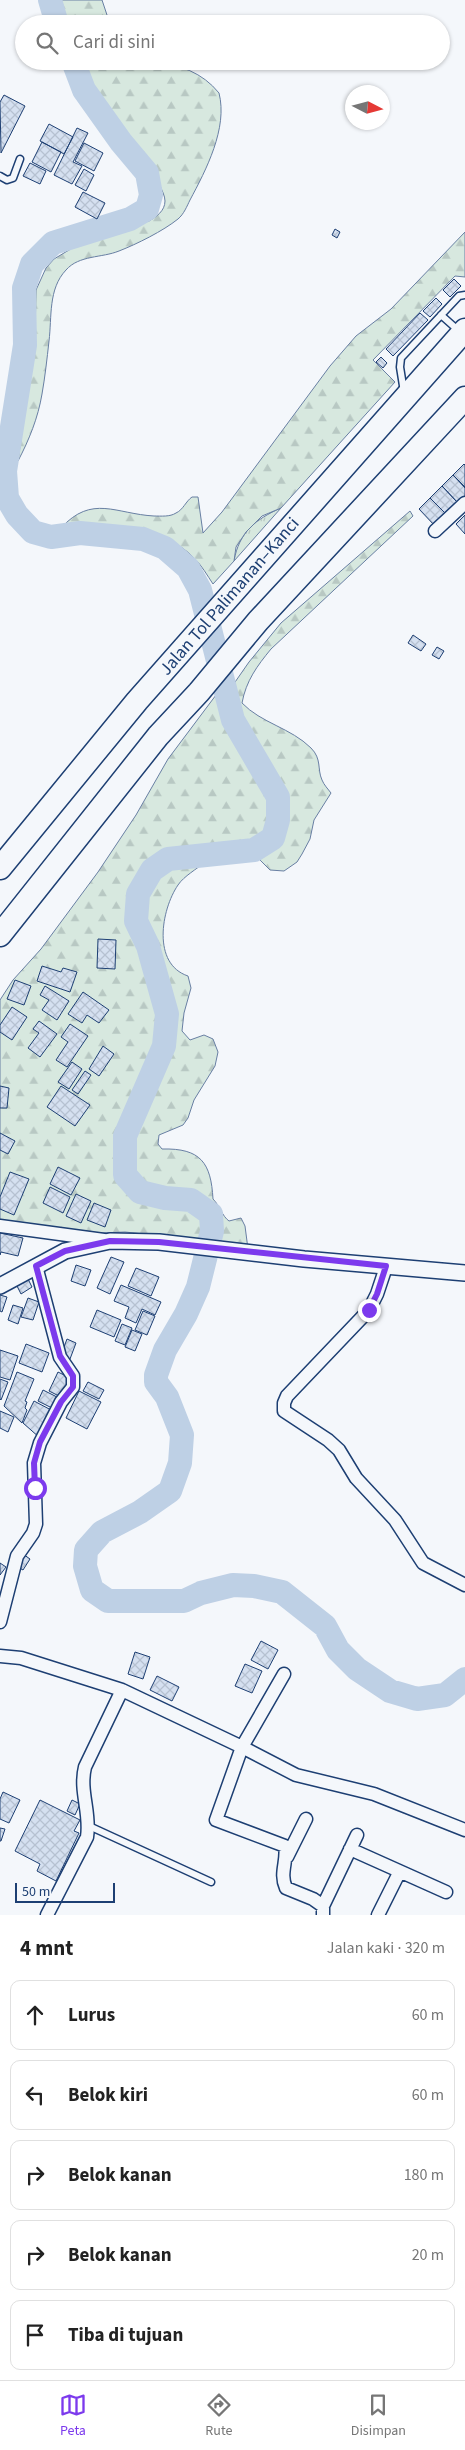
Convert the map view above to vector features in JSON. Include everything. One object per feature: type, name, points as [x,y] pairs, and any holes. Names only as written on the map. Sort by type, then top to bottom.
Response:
[{"type":"highway","name":"Jalan Tol Palimanan–Kanci","points":[[0,868],[130,708],[463,332]]},
{"type":"highway","points":[[0,935],[158,736],[199,692],[258,621],[465,398]]},
{"type":"street","points":[[435,531],[465,502]]},
{"type":"street","points":[[0,1226],[110,1241],[159,1242],[465,1273]]},
{"type":"street","points":[[0,1286],[65,1251],[110,1241]]},
{"type":"street","points":[[0,1622],[17,1556],[33,1533],[36,1524],[34,1463],[40,1442],[61,1402],[73,1387],[73,1376],[60,1356],[36,1266]]},
{"type":"street","points":[[386,1266],[377,1294],[369,1310],[286,1396],[284,1411],[328,1440],[339,1450],[356,1478],[395,1520],[423,1564],[465,1586]]},
{"type":"street","points":[[0,1656],[21,1658],[122,1690],[296,1775],[374,1794],[465,1830]]},
{"type":"street","points":[[284,1674],[242,1747],[216,1820],[285,1846],[287,1857]]},
{"type":"street","points":[[46,1915],[87,1837],[89,1826],[82,1778],[85,1767],[122,1690]]},
{"type":"street","points":[[306,1819],[287,1857],[282,1875],[286,1888],[313,1899],[323,1911],[357,1835]]},
{"type":"street","points":[[350,1850],[446,1892]]},
{"type":"street","points":[[378,1915],[398,1872]]},
{"type":"lane","points":[[0,176],[7,180],[13,178],[20,159]]},
{"type":"lane","points":[[405,396],[400,358],[459,296],[465,295]]},
{"type":"lane","points":[[441,315],[463,332]]},
{"type":"lane","points":[[89,1826],[211,1882]]},
{"type":"green space","points":[[56,0],[102,0],[107,15],[60,15]]},
{"type":"green space","points":[[84,70],[187,70],[205,80],[219,93],[221,120],[209,162],[180,217],[172,224],[142,241],[112,253],[84,259],[71,265],[60,278],[52,304],[44,381],[38,412],[33,429],[18,461],[35,336],[36,290],[46,268],[54,259],[74,247],[149,221],[160,213],[165,205],[163,193],[158,182],[106,112]]},
{"type":"green space","points":[[465,232],[465,277],[455,276],[373,360],[395,382],[281,508],[262,516],[246,532],[236,547],[234,561],[213,584],[195,559],[167,539],[150,533],[114,527],[61,528],[83,511],[105,508],[140,515],[165,516],[181,510],[192,497],[198,497],[203,533],[222,512],[330,366],[356,336],[391,309]]},
{"type":"green space","points":[[281,508],[234,561],[236,551],[244,534],[256,522]]},
{"type":"green space","points":[[410,511],[413,516],[271,649],[257,668],[246,688],[242,703],[258,716],[294,735],[311,748],[317,756],[322,780],[331,793],[314,820],[310,839],[297,862],[284,871],[270,870],[256,856],[278,842],[284,821],[284,796],[238,717],[231,695],[233,685],[281,623]]},
{"type":"green space","points":[[216,695],[227,722],[272,799],[272,820],[268,834],[252,844],[166,853],[148,866],[132,892],[130,922],[142,948],[161,1015],[158,1045],[119,1135],[120,1178],[137,1197],[164,1204],[189,1206],[205,1217],[206,1230],[202,1238],[191,1239],[125,1232],[75,1234],[0,1220],[0,1000],[13,980],[41,949],[98,872],[136,815],[168,759]]},
{"type":"green space","points":[[183,862],[205,862],[178,885],[172,896],[164,922],[165,949],[169,960],[177,970],[188,976],[191,988],[184,1013],[182,1031],[190,1040],[204,1035],[213,1039],[218,1052],[215,1066],[194,1100],[188,1118],[183,1125],[159,1135],[158,1144],[162,1149],[186,1151],[201,1160],[210,1176],[213,1199],[217,1205],[229,1221],[241,1218],[245,1226],[248,1249],[222,1246],[219,1239],[216,1211],[193,1195],[143,1187],[132,1173],[131,1137],[170,1048],[173,1014],[153,943],[142,920],[144,896],[157,875],[171,865]]},
{"type":"building","points":[[4,95],[25,106],[1,153],[0,102]]},
{"type":"building","points":[[49,124],[73,137],[64,154],[40,141]]},
{"type":"building","points":[[77,128],[88,133],[73,162],[82,166],[72,184],[54,175]]},
{"type":"building","points":[[42,142],[61,152],[51,172],[32,162]]},
{"type":"building","points":[[84,143],[103,153],[94,171],[75,161]]},
{"type":"building","points":[[30,163],[46,171],[40,184],[23,176]]},
{"type":"building","points":[[84,169],[94,175],[86,191],[75,185]]},
{"type":"building","points":[[83,192],[105,203],[97,219],[75,207]]},
{"type":"building","points":[[335,229],[340,232],[337,238],[332,235]]},
{"type":"building","points":[[454,279],[461,286],[450,297],[443,290]]},
{"type":"building","points":[[436,298],[442,304],[430,317],[423,311]]},
{"type":"building","points":[[420,313],[428,320],[393,356],[386,349]]},
{"type":"building","points":[[381,357],[387,363],[383,368],[376,362]]},
{"type":"building","points":[[465,465],[465,487],[453,475]]},
{"type":"building","points":[[453,475],[465,488],[465,497],[458,503],[442,486]]},
{"type":"building","points":[[442,486],[458,503],[447,515],[430,498]]},
{"type":"building","points":[[430,498],[447,515],[435,526],[419,509]]},
{"type":"building","points":[[465,515],[465,534],[456,524]]},
{"type":"building","points":[[413,635],[426,644],[421,651],[408,643]]},
{"type":"building","points":[[437,647],[444,651],[439,659],[432,655]]},
{"type":"building","points":[[98,939],[116,940],[115,969],[97,968]]},
{"type":"building","points":[[42,966],[61,972],[63,968],[77,972],[70,992],[37,981]]},
{"type":"building","points":[[15,980],[31,986],[24,1005],[7,999]]},
{"type":"building","points":[[45,986],[69,1001],[57,1020],[42,1010],[49,1000],[40,995]]},
{"type":"building","points":[[83,992],[109,1010],[99,1023],[87,1015],[82,1023],[68,1014]]},
{"type":"building","points":[[12,1007],[27,1017],[12,1040],[0,1032],[0,1025]]},
{"type":"building","points":[[39,1021],[57,1034],[40,1057],[28,1048],[39,1033],[33,1029]]},
{"type":"building","points":[[70,1024],[88,1036],[67,1067],[56,1060],[68,1042],[61,1037]]},
{"type":"building","points":[[103,1046],[114,1054],[99,1076],[89,1069]]},
{"type":"building","points":[[72,1062],[82,1069],[69,1089],[58,1082]]},
{"type":"building","points":[[85,1071],[91,1075],[78,1094],[72,1090]]},
{"type":"building","points":[[0,1086],[9,1088],[7,1108],[0,1108]]},
{"type":"building","points":[[61,1086],[90,1105],[75,1126],[47,1107]]},
{"type":"building","points":[[0,1133],[15,1141],[8,1154],[0,1150]]},
{"type":"building","points":[[58,1167],[80,1178],[71,1195],[50,1184]]},
{"type":"building","points":[[10,1172],[29,1179],[14,1215],[0,1209],[0,1197]]},
{"type":"building","points":[[50,1187],[70,1197],[63,1213],[43,1203]]},
{"type":"building","points":[[76,1194],[91,1201],[81,1223],[66,1216]]},
{"type":"building","points":[[94,1203],[111,1210],[105,1227],[87,1220]]},
{"type":"building","points":[[0,1233],[23,1238],[18,1256],[1,1252],[0,1255]]},
{"type":"building","points":[[111,1257],[124,1262],[110,1294],[97,1288]]},
{"type":"building","points":[[76,1265],[91,1270],[85,1286],[71,1281]]},
{"type":"building","points":[[136,1268],[159,1277],[151,1296],[128,1286]]},
{"type":"building","points":[[28,1279],[32,1287],[21,1294],[17,1286]]},
{"type":"building","points":[[121,1285],[161,1302],[155,1315],[142,1309],[136,1323],[125,1318],[129,1307],[114,1301]]},
{"type":"building","points":[[0,1295],[7,1297],[2,1312],[0,1311]]},
{"type":"building","points":[[28,1298],[39,1302],[33,1320],[21,1317]]},
{"type":"building","points":[[13,1305],[23,1308],[18,1324],[8,1320]]},
{"type":"building","points":[[97,1310],[121,1320],[114,1337],[90,1327]]},
{"type":"building","points":[[143,1311],[155,1316],[147,1335],[135,1330]]},
{"type":"building","points":[[122,1324],[132,1328],[125,1345],[115,1341]]},
{"type":"building","points":[[132,1330],[142,1334],[135,1351],[125,1347]]},
{"type":"building","points":[[67,1339],[76,1343],[70,1359],[61,1355]]},
{"type":"building","points":[[26,1344],[49,1353],[42,1372],[19,1363]]},
{"type":"building","points":[[0,1350],[18,1356],[10,1380],[0,1377]]},
{"type":"building","points":[[17,1372],[34,1379],[25,1401],[27,1402],[25,1408],[27,1410],[22,1423],[4,1406]]},
{"type":"building","points":[[58,1372],[70,1378],[61,1397],[49,1391]]},
{"type":"building","points":[[0,1379],[8,1382],[1,1400],[0,1399]]},
{"type":"building","points":[[88,1382],[104,1390],[99,1399],[83,1391]]},
{"type":"building","points":[[43,1390],[59,1398],[54,1409],[38,1401]]},
{"type":"building","points":[[79,1391],[101,1402],[87,1429],[66,1418]]},
{"type":"building","points":[[34,1401],[53,1411],[40,1438],[23,1423]]},
{"type":"building","points":[[0,1411],[14,1417],[8,1432],[0,1428]]},
{"type":"building","points":[[23,1554],[30,1559],[23,1570],[16,1566]]},
{"type":"building","points":[[0,1563],[6,1567],[0,1575]]},
{"type":"building","points":[[261,1641],[278,1650],[268,1669],[251,1660]]},
{"type":"building","points":[[135,1652],[150,1657],[143,1679],[128,1674]]},
{"type":"building","points":[[245,1664],[262,1671],[252,1693],[235,1686]]},
{"type":"building","points":[[157,1676],[179,1687],[172,1701],[150,1690]]},
{"type":"building","points":[[3,1792],[20,1800],[9,1823],[0,1819],[0,1799]]},
{"type":"building","points":[[40,1800],[80,1820],[74,1831],[79,1833],[56,1881],[37,1871],[40,1864],[15,1851]]},
{"type":"building","points":[[72,1800],[80,1804],[75,1815],[67,1811]]},
{"type":"building","points":[[0,1828],[5,1829],[1,1841],[0,1841]]},
{"type":"waterway","points":[[50,0],[54,15]]},
{"type":"waterway","points":[[76,70],[84,90],[121,142],[147,173],[151,195],[147,209],[130,219],[53,243],[32,264],[24,288],[25,345],[5,471],[7,498],[17,515],[33,532],[51,537],[80,533],[143,539],[165,548],[188,568],[200,590],[233,720],[278,797],[278,820],[273,838],[254,850],[168,859],[152,870],[138,894],[136,921],[148,946],[167,1014],[164,1046],[125,1136],[125,1175],[140,1192],[165,1198],[191,1200],[211,1214],[212,1231],[198,1287],[186,1314],[165,1350],[156,1375],[156,1382],[167,1397],[182,1435],[180,1463],[170,1491],[140,1512],[102,1532],[86,1550],[85,1566],[92,1590],[108,1601],[184,1601],[201,1593],[233,1585],[254,1586],[282,1592],[325,1626],[338,1650],[357,1669],[390,1691],[417,1699],[445,1695],[465,1679]]},
{"type":"route","points":[[35,1488],[34,1463],[40,1442],[61,1402],[73,1387],[73,1376],[60,1356],[45,1307],[36,1266],[65,1251],[110,1241],[159,1242],[304,1259],[386,1266],[377,1294],[369,1310]]}]
